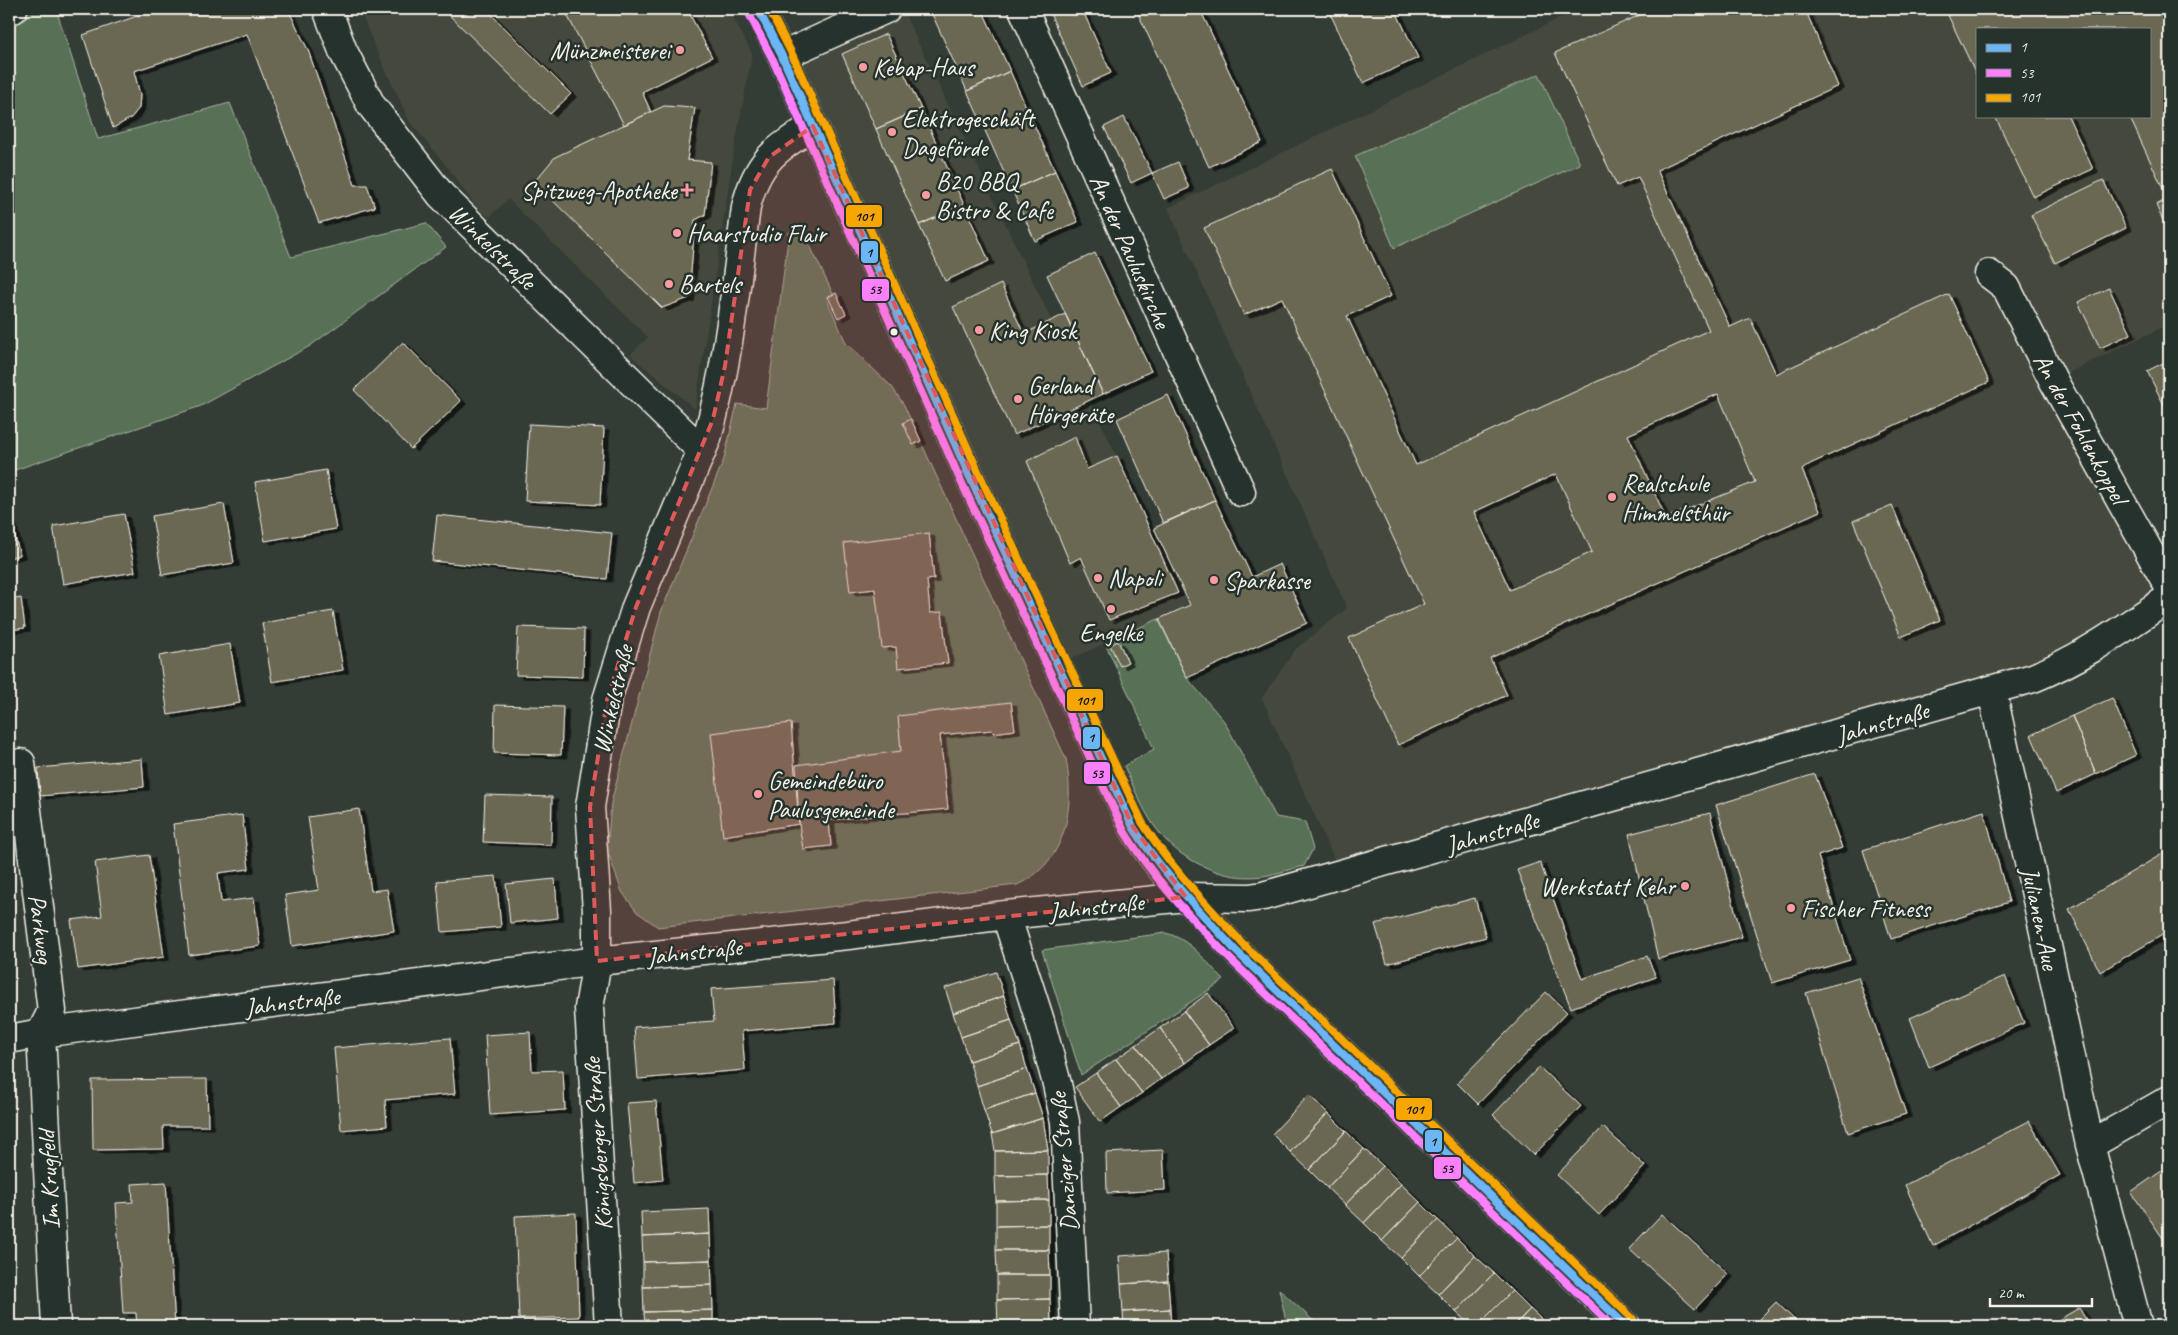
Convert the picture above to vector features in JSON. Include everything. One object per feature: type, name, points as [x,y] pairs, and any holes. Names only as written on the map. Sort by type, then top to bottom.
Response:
[{"type":"street","points":[[9,10],[14,9]]},
{"type":"street","name":"Winkelstraße","points":[[327,9],[343,51],[371,105],[441,195],[702,451]]},
{"type":"street","points":[[758,9],[782,56],[968,473],[1133,827],[1154,859],[1236,951],[1626,1326]]},
{"type":"street","points":[[782,56],[886,9]]},
{"type":"street","name":"An der Pauluskirche","points":[[1023,9],[1241,492]]},
{"type":"street","name":"Winkelstraße","points":[[597,962],[597,911],[590,807],[607,700],[636,607],[702,451],[713,419],[725,366],[746,206],[755,176],[769,157],[787,142],[813,126]]},
{"type":"street","name":"An der Fohlenkoppel","points":[[1988,274],[2006,287],[2053,380],[2169,587]]},
{"type":"street","name":"Jahnstraße","points":[[9,1039],[41,1033],[597,962],[1006,915],[1186,897],[1249,898],[1282,892],[1992,691],[2064,666],[2092,650],[2169,598]]},
{"type":"street","name":"Julianen-Aue","points":[[1992,691],[2090,1145],[2138,1326]]},
{"type":"street","name":"Parkweg","points":[[21,763],[52,1011],[41,1033]]},
{"type":"street","name":"Danziger Straße","points":[[1006,915],[1040,1021],[1065,1122],[1075,1326]]},
{"type":"street","name":"Königsberger Straße","points":[[597,962],[589,1008],[609,1326]]},
{"type":"street","name":"Im Krugfeld","points":[[41,1033],[56,1326]]},
{"type":"street","points":[[2090,1145],[2169,1100]]},
{"type":"highlighted area","points":[[813,126],[1133,827],[1186,897],[597,961],[590,807],[607,700],[636,607],[713,419],[725,366],[750,190],[769,157]]},
{"type":"shaded area","points":[[360,9],[729,9],[752,54],[734,150],[695,409],[630,355],[648,337],[508,199],[489,217],[477,208],[450,170],[410,122],[371,38]]},
{"type":"shaded area","name":"Realschule Himmelsthür","points":[[1579,9],[2169,9],[2169,324],[2053,380],[2169,587],[2092,650],[1341,874],[1262,698],[1296,649],[1347,608],[1168,208]]},
{"type":"shaded area","points":[[903,11],[1188,605],[1064,662],[790,61]]},
{"type":"green space","points":[[9,9],[56,9],[98,139],[230,103],[291,257],[426,223],[446,247],[310,346],[201,406],[9,472]]},
{"type":"green space","points":[[1539,74],[1580,164],[1394,248],[1355,156]]},
{"type":"green space","points":[[789,232],[804,233],[833,294],[826,297],[846,343],[892,387],[904,405],[1066,759],[1069,777],[1068,814],[1064,832],[1057,848],[1047,863],[1034,875],[1017,885],[658,927],[637,912],[622,892],[607,850],[611,803],[661,612],[724,459],[737,404],[766,408]]},
{"type":"green space","points":[[1158,619],[1187,678],[1224,721],[1276,817],[1305,822],[1313,849],[1304,866],[1255,877],[1239,877],[1217,872],[1203,866],[1174,848],[1153,825],[1124,766],[1154,749],[1105,643]]},
{"type":"green space","points":[[1165,933],[1182,940],[1190,946],[1224,980],[1081,1075],[1042,950]]},
{"type":"green space","points":[[1279,1289],[1319,1326],[1287,1326]]},
{"type":"building","points":[[157,9],[288,9],[308,50],[355,185],[367,185],[375,207],[319,223],[247,34],[134,71],[140,95],[139,108],[131,118],[113,128],[83,35]]},
{"type":"building","points":[[443,9],[486,9],[571,94],[550,114]]},
{"type":"building","points":[[564,9],[687,9],[712,57],[642,92],[651,112],[624,125]]},
{"type":"building","points":[[944,9],[982,9],[1010,71],[967,91],[932,14]]},
{"type":"building","points":[[1048,9],[1082,9],[1111,73],[1083,86]]},
{"type":"building","points":[[1136,9],[1200,9],[1262,142],[1209,167]]},
{"type":"building","points":[[1328,9],[1395,9],[1418,58],[1363,83]]},
{"type":"building","points":[[1653,9],[1805,9],[1838,86],[1657,170],[1730,327],[1750,318],[1776,374],[1949,294],[1989,382],[1810,464],[1802,470],[1820,511],[1490,658],[1507,695],[1398,745],[1349,638],[1424,604],[1282,298],[1244,315],[1204,228],[1332,169],[1391,296],[1347,316],[1416,465],[1709,330],[1638,177],[1617,186],[1555,53]],"holes":[[[1718,394],[1755,482],[1666,518],[1628,435]],[[1556,474],[1592,552],[1510,590],[1474,512]]]},
{"type":"building","points":[[1945,9],[2169,9],[2169,234],[2156,205],[2168,199],[2130,118],[2150,118],[2150,28],[1976,28],[1976,74]]},
{"type":"building","points":[[886,34],[921,109],[876,129],[842,54]]},
{"type":"building","points":[[1010,71],[1055,171],[1012,190],[967,91]]},
{"type":"building","points":[[664,106],[695,108],[687,160],[711,162],[705,215],[695,220],[689,298],[662,308],[534,182],[555,157]]},
{"type":"building","points":[[921,109],[964,205],[919,225],[876,129]]},
{"type":"building","points":[[1124,117],[1152,173],[1131,183],[1104,127]]},
{"type":"building","points":[[1996,118],[2069,118],[2093,169],[2033,197]]},
{"type":"building","points":[[1178,162],[1189,188],[1164,199],[1152,173]]},
{"type":"building","points":[[1055,171],[1078,222],[1035,241],[1012,190]]},
{"type":"building","points":[[2103,180],[2126,228],[2055,263],[2031,215]]},
{"type":"building","points":[[964,205],[989,261],[945,281],[919,225]]},
{"type":"building","points":[[1095,253],[1151,371],[1103,394],[1047,275]]},
{"type":"building","points":[[1001,284],[1024,334],[1065,314],[1103,394],[1014,435],[953,307]]},
{"type":"building","points":[[2109,288],[2131,334],[2100,348],[2078,302]]},
{"type":"building","points":[[836,293],[846,314],[838,318],[828,297]]},
{"type":"building","points":[[403,342],[461,401],[411,449],[354,390]]},
{"type":"building","points":[[2169,360],[2169,415],[2147,371]]},
{"type":"building","points":[[1168,395],[1215,500],[1163,523],[1117,419]]},
{"type":"building","points":[[911,419],[921,441],[913,445],[903,423]]},
{"type":"building","points":[[529,424],[604,428],[600,505],[525,501]]},
{"type":"building","points":[[1075,437],[1087,469],[1117,456],[1178,593],[1109,620],[1081,557],[1070,563],[1027,461]]},
{"type":"building","points":[[326,470],[336,529],[265,541],[255,482]]},
{"type":"building","points":[[1215,500],[1252,577],[1280,564],[1307,623],[1187,678],[1159,619],[1190,605],[1154,528]]},
{"type":"building","points":[[224,504],[234,563],[162,575],[152,516]]},
{"type":"building","points":[[1892,505],[1940,620],[1901,637],[1853,521]]},
{"type":"building","points":[[124,514],[135,572],[63,584],[53,526]]},
{"type":"building","points":[[437,515],[612,533],[607,579],[432,561]]},
{"type":"building","points":[[9,516],[20,555],[9,558]]},
{"type":"building","points":[[929,533],[934,579],[927,580],[930,613],[942,612],[948,663],[898,668],[896,647],[882,648],[875,589],[850,592],[844,543]]},
{"type":"building","points":[[21,598],[25,628],[9,630],[9,600]]},
{"type":"building","points":[[333,611],[343,670],[272,682],[262,623]]},
{"type":"building","points":[[518,627],[584,629],[583,677],[516,675]]},
{"type":"building","points":[[1118,641],[1128,662],[1120,666],[1110,645]]},
{"type":"building","points":[[230,644],[240,703],[168,715],[159,656]]},
{"type":"building","points":[[2112,698],[2136,755],[2096,774],[2072,716]]},
{"type":"building","points":[[1011,702],[1015,730],[993,733],[992,730],[940,735],[948,809],[829,820],[831,846],[803,849],[799,824],[796,765],[901,751],[898,716]]},
{"type":"building","points":[[495,705],[563,707],[561,755],[494,753]]},
{"type":"building","points":[[2072,716],[2096,774],[2056,793],[2031,735]]},
{"type":"building","name":"Gemeindebüro Paulusgemeinde","points":[[791,723],[799,824],[723,836],[711,733]]},
{"type":"building","points":[[142,759],[144,787],[40,796],[38,768]]},
{"type":"building","name":"Fischer Fitness","points":[[1815,774],[1842,848],[1818,856],[1850,960],[1772,983],[1716,805]]},
{"type":"building","points":[[485,795],[552,797],[551,845],[483,842]]},
{"type":"building","points":[[359,809],[371,891],[387,889],[394,931],[292,946],[285,895],[319,890],[308,817]]},
{"type":"building","points":[[1984,811],[2009,902],[1891,939],[1863,850]]},
{"type":"building","name":"Werkstatt Kehr","points":[[1710,813],[1742,937],[1658,959],[1629,834]]},
{"type":"building","points":[[242,815],[249,869],[218,873],[221,902],[254,898],[260,946],[189,955],[173,824]]},
{"type":"building","points":[[2169,850],[2169,931],[2100,972],[2069,909]]},
{"type":"building","points":[[149,855],[164,957],[78,969],[71,920],[102,916],[95,862]]},
{"type":"building","points":[[1540,862],[1582,979],[1647,956],[1656,977],[1571,1008],[1517,870]]},
{"type":"building","points":[[496,876],[501,927],[442,932],[437,881]]},
{"type":"building","points":[[555,879],[558,918],[510,923],[506,884]]},
{"type":"building","points":[[1475,898],[1486,937],[1387,964],[1375,924]]},
{"type":"building","points":[[996,972],[1004,996],[953,1013],[945,988]]},
{"type":"building","points":[[2005,976],[2024,1023],[1929,1067],[1910,1018]]},
{"type":"building","points":[[1858,977],[1906,1114],[1848,1133],[1806,993]]},
{"type":"building","points":[[833,980],[836,1023],[742,1031],[745,1070],[638,1079],[634,1027],[714,1021],[711,989]]},
{"type":"building","points":[[1546,992],[1567,1012],[1478,1104],[1457,1083]]},
{"type":"building","points":[[1208,993],[1234,1028],[1209,1045],[1184,1011]]},
{"type":"building","points":[[1004,996],[1011,1020],[961,1037],[953,1013]]},
{"type":"building","points":[[1184,1011],[1209,1045],[1185,1063],[1160,1028]]},
{"type":"building","points":[[1011,1020],[1020,1045],[969,1061],[961,1037]]},
{"type":"building","points":[[1160,1028],[1185,1063],[1161,1079],[1136,1045]]},
{"type":"building","points":[[530,1032],[532,1071],[563,1070],[565,1110],[490,1115],[485,1035]]},
{"type":"building","points":[[450,1038],[455,1094],[385,1100],[387,1126],[341,1130],[334,1048]]},
{"type":"building","points":[[1020,1045],[1027,1069],[977,1086],[969,1061]]},
{"type":"building","points":[[1136,1045],[1161,1079],[1142,1093],[1116,1059]]},
{"type":"building","points":[[1116,1059],[1142,1093],[1121,1107],[1096,1073]]},
{"type":"building","points":[[1539,1067],[1581,1106],[1534,1155],[1493,1115]]},
{"type":"building","points":[[1027,1069],[1035,1093],[984,1110],[977,1086]]},
{"type":"building","points":[[1096,1073],[1121,1107],[1100,1122],[1075,1087]]},
{"type":"building","points":[[207,1079],[208,1126],[163,1126],[164,1149],[93,1150],[92,1080]]},
{"type":"building","points":[[1035,1093],[1043,1118],[992,1134],[984,1110]]},
{"type":"building","points":[[1309,1095],[1328,1113],[1290,1152],[1272,1134]]},
{"type":"building","points":[[656,1101],[663,1180],[634,1183],[627,1103]]},
{"type":"building","points":[[1328,1113],[1346,1131],[1309,1170],[1290,1152]]},
{"type":"building","points":[[1043,1118],[1048,1150],[995,1151],[992,1134]]},
{"type":"building","points":[[2029,1121],[2060,1175],[1933,1246],[1905,1185]]},
{"type":"building","points":[[1603,1127],[1645,1166],[1599,1215],[1557,1175]]},
{"type":"building","points":[[1346,1131],[1364,1149],[1327,1188],[1309,1170]]},
{"type":"building","points":[[1364,1149],[1383,1166],[1345,1205],[1327,1188]]},
{"type":"building","points":[[1048,1150],[1048,1175],[995,1176],[995,1151]]},
{"type":"building","points":[[1163,1150],[1165,1190],[1107,1193],[1106,1153]]},
{"type":"building","points":[[1383,1166],[1401,1184],[1364,1223],[1345,1205]]},
{"type":"building","points":[[2169,1166],[2169,1247],[2131,1192]]},
{"type":"building","points":[[1048,1175],[1049,1200],[996,1201],[995,1176]]},
{"type":"building","points":[[166,1182],[175,1326],[137,1326],[136,1313],[123,1313],[116,1203],[133,1202],[132,1184]]},
{"type":"building","points":[[1401,1184],[1420,1202],[1382,1241],[1364,1223]]},
{"type":"building","points":[[1049,1200],[1049,1225],[996,1226],[996,1201]]},
{"type":"building","points":[[1420,1202],[1438,1220],[1401,1258],[1382,1241]]},
{"type":"building","points":[[709,1209],[710,1234],[642,1237],[641,1212]]},
{"type":"building","points":[[576,1213],[579,1317],[519,1319],[515,1216]]},
{"type":"building","points":[[1662,1214],[1728,1274],[1695,1309],[1629,1249]]},
{"type":"building","points":[[1438,1220],[1457,1238],[1419,1276],[1401,1258]]},
{"type":"building","points":[[1049,1225],[1049,1250],[996,1250],[996,1226]]},
{"type":"building","points":[[710,1234],[711,1260],[643,1262],[642,1237]]},
{"type":"building","points":[[1457,1238],[1475,1256],[1438,1294],[1419,1276]]},
{"type":"building","points":[[996,1250],[1049,1250],[1050,1275],[997,1275]]},
{"type":"building","points":[[1166,1253],[1168,1281],[1121,1284],[1119,1256]]},
{"type":"building","points":[[1475,1256],[1494,1273],[1456,1312],[1438,1294]]},
{"type":"building","points":[[711,1260],[712,1285],[643,1287],[643,1262]]},
{"type":"building","points":[[1494,1273],[1512,1291],[1477,1326],[1471,1326],[1456,1312]]},
{"type":"building","points":[[997,1275],[1050,1275],[1050,1299],[997,1300]]},
{"type":"building","points":[[1168,1281],[1170,1309],[1123,1312],[1121,1284]]},
{"type":"building","points":[[712,1285],[713,1310],[644,1312],[643,1287]]},
{"type":"building","points":[[1512,1291],[1530,1309],[1514,1326],[1477,1326]]},
{"type":"building","points":[[1050,1299],[1051,1324],[998,1325],[997,1300]]},
{"type":"building","points":[[1776,1302],[1801,1326],[1752,1326]]},
{"type":"building","points":[[2079,1308],[2090,1326],[2048,1326]]},
{"type":"building","points":[[1170,1309],[1171,1326],[1124,1326],[1123,1312]]},
{"type":"building","points":[[1530,1309],[1549,1326],[1514,1326]]},
{"type":"building","points":[[713,1310],[713,1326],[645,1326],[644,1312]]},
{"type":"transit line","name":"1","points":[[758,9],[782,56],[968,473],[1133,827],[1144,844],[1169,876],[1236,951],[1626,1326]]},
{"type":"transit line","name":"101","points":[[769,9],[791,52],[977,469],[1142,822],[1153,839],[1190,885],[1243,944],[1633,1319]]},
{"type":"transit line","name":"53","points":[[749,14],[773,60],[959,477],[1124,831],[1135,849],[1174,898],[1229,958],[1612,1326]]},
{"type":"place","name":"Münzmeisterei","points":[[680,50]]},
{"type":"place","name":"Kebap-Haus","points":[[863,67]]},
{"type":"place","name":"Elektrogeschäft Dageförde","points":[[892,132]]},
{"type":"place","name":"Spitzweg-Apotheke","points":[[687,190]]},
{"type":"place","name":"B20 BBQ Bistro & Cafe","points":[[926,195]]},
{"type":"place","name":"Haarstudio Flair","points":[[677,233]]},
{"type":"place","name":"Bartels","points":[[669,284]]},
{"type":"place","name":"King Kiosk","points":[[979,330]]},
{"type":"place","name":"Gerland Hörgeräte","points":[[1018,399]]},
{"type":"place","name":"Realschule Himmelsthür","points":[[1612,497]]},
{"type":"place","name":"Napoli","points":[[1098,578]]},
{"type":"place","name":"Sparkasse","points":[[1214,580]]},
{"type":"place","name":"Engelke","points":[[1111,609]]},
{"type":"place","name":"Gemeindebüro Paulusgemeinde","points":[[758,794]]},
{"type":"place","name":"Werkstatt Kehr","points":[[1685,886]]},
{"type":"place","name":"Fischer Fitness","points":[[1791,908]]}]
